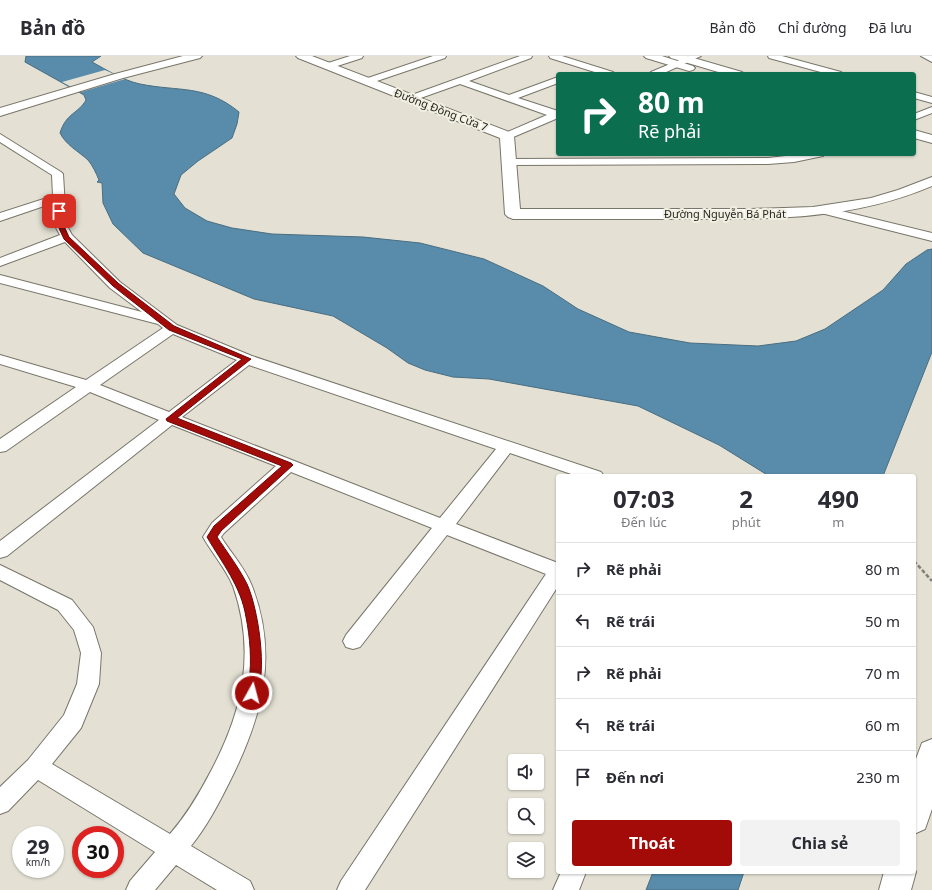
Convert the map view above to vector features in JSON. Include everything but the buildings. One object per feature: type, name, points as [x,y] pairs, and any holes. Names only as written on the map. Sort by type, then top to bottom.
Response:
[{"type":"street","points":[[0,112],[71,87],[115,74],[164,56]]},
{"type":"street","points":[[115,74],[196,56]]},
{"type":"street","name":"Đường Đồng Cửa 7","points":[[302,56],[507,136]]},
{"type":"street","points":[[328,66],[359,56]]},
{"type":"street","points":[[368,81],[442,56]]},
{"type":"street","points":[[412,98],[528,56]]},
{"type":"street","points":[[553,56],[603,72]]},
{"type":"street","points":[[650,56],[684,59],[731,72]]},
{"type":"street","points":[[925,56],[932,59]]},
{"type":"street","points":[[779,57],[831,72]]},
{"type":"street","points":[[658,72],[684,59]]},
{"type":"street","points":[[684,59],[707,72]]},
{"type":"street","points":[[578,72],[589,68]]},
{"type":"street","points":[[460,80],[556,115]]},
{"type":"street","points":[[510,98],[556,81]]},
{"type":"street","points":[[0,102],[71,87]]},
{"type":"street","points":[[916,96],[932,100]]},
{"type":"street","points":[[916,116],[932,110]]},
{"type":"street","points":[[556,115],[507,136],[509,162],[794,158],[806,156]]},
{"type":"street","points":[[916,126],[932,130]]},
{"type":"street","points":[[916,135],[932,139]]},
{"type":"street","points":[[0,137],[58,174],[60,224],[67,238],[115,285],[168,325]]},
{"type":"street","name":"Đường Nguyễn Bá Phát","points":[[509,162],[513,214],[741,214],[825,211],[885,199],[932,181]]},
{"type":"street","points":[[0,217],[58,198]]},
{"type":"street","points":[[825,211],[932,237]]},
{"type":"street","points":[[0,262],[67,238]]},
{"type":"street","points":[[0,279],[168,325],[248,359],[589,474]]},
{"type":"street","points":[[0,447],[88,386],[168,325]]},
{"type":"street","points":[[0,359],[88,386],[556,569]]},
{"type":"street","points":[[0,551],[248,359]]},
{"type":"street","points":[[353,641],[507,446]]},
{"type":"street","points":[[139,890],[200,814],[233,755],[248,716],[255,681],[255,646],[252,616],[242,585],[212,537],[218,528],[288,465]]},
{"type":"street","points":[[0,572],[65,605],[83,627],[91,653],[88,684],[73,721],[36,767],[0,803]]},
{"type":"street","points":[[350,890],[556,573]]},
{"type":"street","points":[[916,812],[932,752]]},
{"type":"street","points":[[36,767],[241,890]]},
{"type":"street","points":[[566,890],[573,874]]},
{"type":"street","points":[[895,890],[899,874]]},
{"type":"path","points":[[916,563],[932,581]]},
{"type":"water","points":[[26,56],[101,56],[92,62],[127,80],[140,84],[191,90],[203,93],[227,103],[239,112],[232,138],[198,161],[181,175],[174,194],[185,208],[207,221],[232,228],[272,234],[363,237],[420,243],[484,259],[543,286],[578,309],[629,332],[690,343],[758,346],[796,341],[825,329],[883,290],[906,264],[927,250],[932,249],[932,352],[884,474],[766,474],[719,445],[638,406],[489,379],[453,377],[425,370],[408,363],[387,348],[333,316],[254,299],[143,253],[113,224],[103,203],[102,183],[97,182],[99,180],[93,167],[88,160],[72,148],[60,133],[65,121],[83,105],[86,100],[84,95],[25,62]]},
{"type":"water","points":[[652,874],[743,874],[738,890],[646,890]]},
{"type":"pier","points":[[105,70],[125,79],[81,92],[62,82]]},
{"type":"route","points":[[59,211],[60,224],[67,238],[115,285],[172,328],[248,359],[170,419],[288,465],[218,528],[212,537],[242,585],[252,616],[255,646],[255,681],[252,693]]}]
